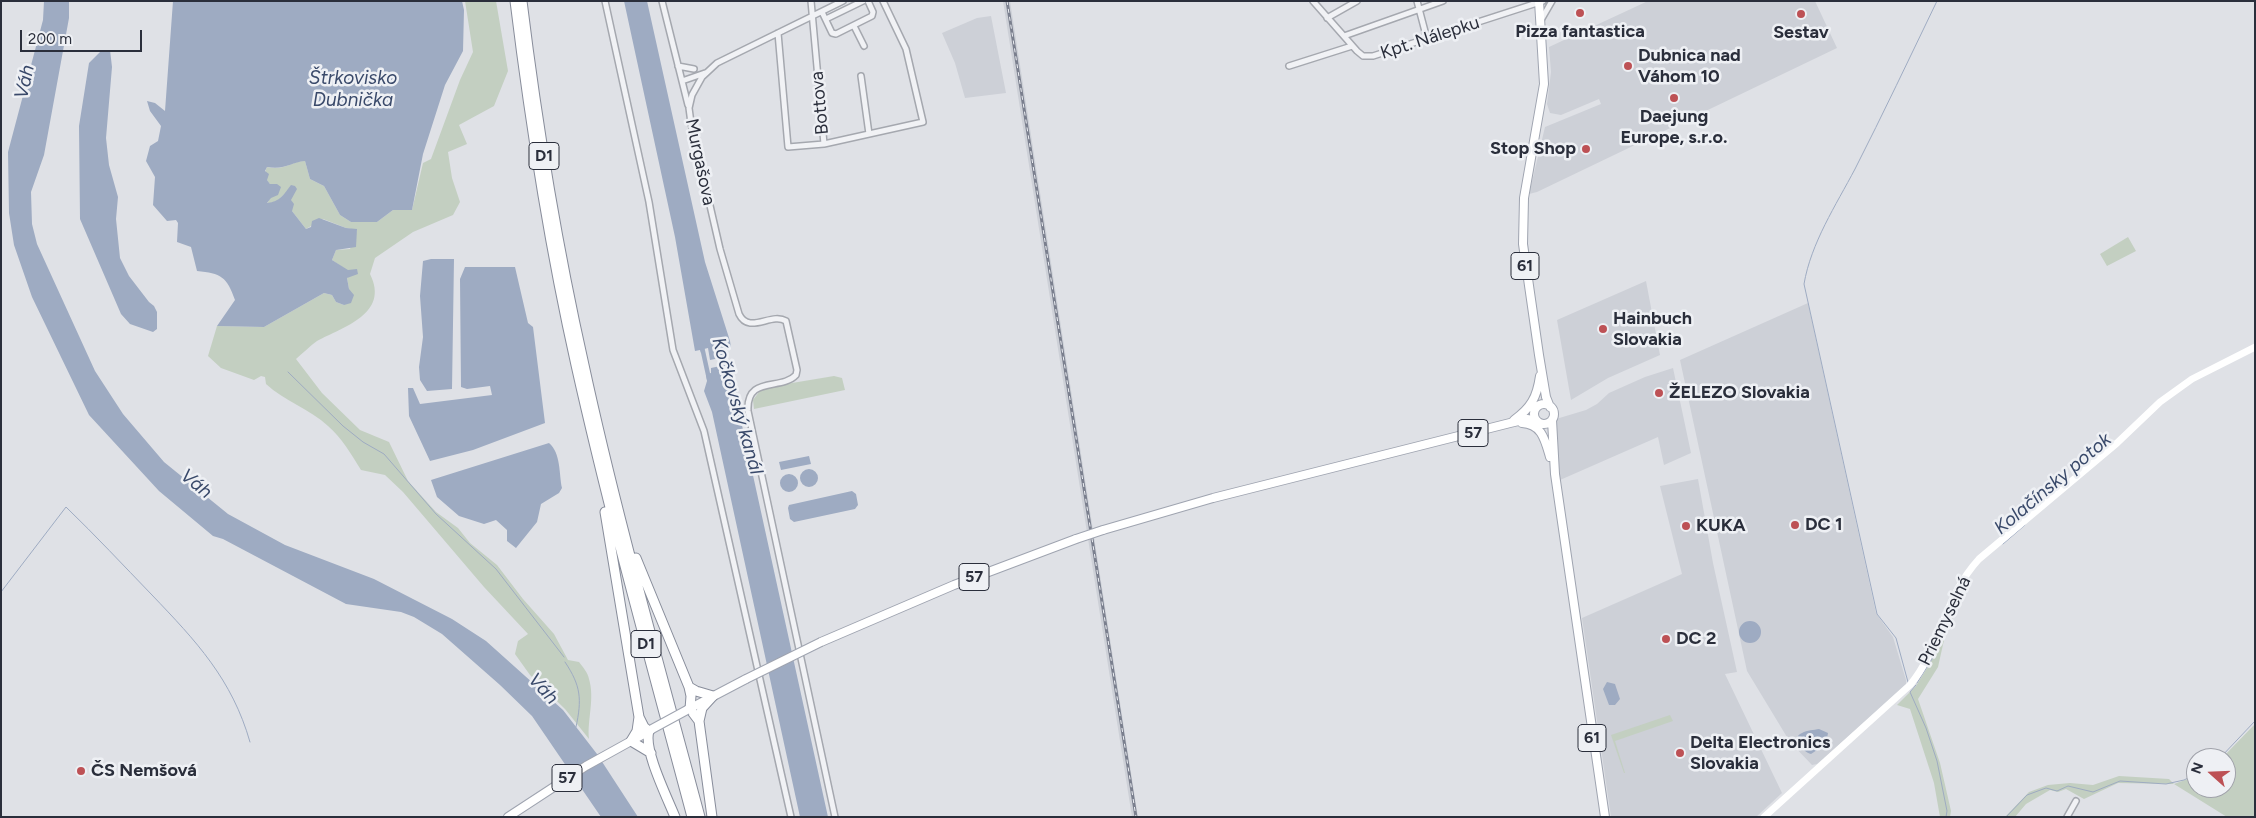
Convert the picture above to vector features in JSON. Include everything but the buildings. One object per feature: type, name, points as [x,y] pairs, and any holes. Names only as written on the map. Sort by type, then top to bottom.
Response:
[{"type":"highway","name":"D1","points":[[515,1],[528,102],[551,240],[576,364],[601,472],[692,817]]},
{"type":"highway","name":"D1","points":[[522,1],[546,167],[583,363],[620,516],[700,817]]},
{"type":"highway","points":[[601,472],[600,484],[639,717],[644,727],[651,730],[647,737],[651,753],[675,817]]},
{"type":"highway","points":[[620,516],[689,687],[691,696],[688,709],[699,721]]},
{"type":"highway","points":[[689,687],[713,696],[702,708],[699,721],[712,817]]},
{"type":"highway","points":[[639,717],[637,731],[629,742],[651,753]]},
{"type":"main road","name":"61","points":[[1540,2],[1544,84],[1524,198],[1522,244],[1541,369],[1550,407],[1554,413],[1552,420],[1555,474],[1605,817]]},
{"type":"main road","points":[[1510,423],[1534,401],[1541,369]]},
{"type":"main road","name":"61","points":[[1543,379],[1542,397],[1534,416],[1547,432],[1553,449]]},
{"type":"main road","points":[[1537,407],[1544,404],[1550,407]]},
{"type":"main road","name":"57","points":[[1510,423],[1530,414],[1537,407]]},
{"type":"main road","name":"57","points":[[508,817],[566,778],[728,688],[821,642],[954,584],[1103,530],[1222,495],[1527,419],[1539,422]]},
{"type":"main road","points":[[1539,422],[1546,423],[1552,420]]},
{"type":"main road","points":[[1510,423],[1528,424],[1540,431],[1544,436],[1555,474]]},
{"type":"street","points":[[604,1],[649,202],[673,350],[704,431],[791,817]]},
{"type":"street","points":[[662,1],[689,108]]},
{"type":"street","name":"Bottova","points":[[778,33],[787,144],[791,148],[824,144],[811,1]]},
{"type":"street","name":"Murgašova","points":[[835,817],[748,410],[749,399],[756,389],[791,379],[796,375],[797,370],[786,321],[780,319],[751,324],[744,321],[738,311],[716,232],[689,108],[695,89],[705,73],[726,58],[843,1]]},
{"type":"street","points":[[826,19],[863,1]]},
{"type":"street","points":[[822,12],[832,33],[836,34],[872,16],[873,12],[868,1]]},
{"type":"street","points":[[824,144],[923,122],[906,49],[882,1]]},
{"type":"street","name":"Kpt. Nálepku","points":[[1313,1],[1363,56],[1373,56],[1427,39],[1523,4],[1540,2]]},
{"type":"street","points":[[1327,18],[1357,1]]},
{"type":"street","points":[[1417,1],[1427,39]]},
{"type":"street","points":[[1344,36],[1443,1]]},
{"type":"street","points":[[1523,4],[1530,1]]},
{"type":"street","points":[[1540,21],[1552,1]]},
{"type":"street","points":[[854,26],[864,46]]},
{"type":"street","points":[[1289,66],[1352,46]]},
{"type":"street","points":[[678,66],[694,70]]},
{"type":"street","points":[[682,81],[705,73]]},
{"type":"street","points":[[861,76],[869,134]]},
{"type":"street","name":"Priemyselná","points":[[1764,817],[1909,687],[1929,656],[1950,603],[1966,575],[1979,559],[2117,442],[2160,402],[2192,379],[2255,347]]},
{"type":"street","points":[[2067,817],[2076,801]]},
{"type":"shaded area","points":[[1003,1],[1010,1],[1138,817],[1132,817]]},
{"type":"shaded area","points":[[1648,1],[1815,1],[1837,48],[1537,192],[1529,194],[1545,127],[1601,104],[1599,99],[1561,115],[1550,113],[1547,104],[1551,72],[1549,47]]},
{"type":"shaded area","points":[[991,16],[1006,93],[965,98],[955,63],[942,33],[977,18]]},
{"type":"shaded area","points":[[1646,281],[1660,355],[1608,378],[1571,400],[1557,320]]},
{"type":"shaded area","points":[[1808,303],[1876,613],[1893,637],[1906,680],[1906,686],[1817,764],[1812,765],[1790,742],[1747,671],[1680,360]]},
{"type":"shaded area","points":[[1673,368],[1691,453],[1664,465],[1658,437],[1560,480],[1552,431],[1556,419],[1586,410],[1597,404],[1609,393],[1645,377]]},
{"type":"shaded area","points":[[1698,479],[1713,563],[1737,672],[1725,674],[1782,793],[1756,817],[1611,817],[1582,618],[1682,574],[1660,486]]},
{"type":"green space","points":[[465,1],[496,1],[508,71],[494,106],[459,125],[467,144],[448,152],[452,178],[460,202],[453,215],[413,232],[375,258],[370,274],[375,288],[374,299],[369,309],[350,324],[317,341],[296,359],[322,393],[360,430],[389,442],[408,481],[436,512],[458,528],[470,543],[497,565],[523,599],[554,634],[568,660],[579,662],[588,675],[591,687],[589,739],[565,709],[530,675],[515,654],[518,641],[528,634],[484,587],[403,492],[385,475],[361,470],[346,446],[333,431],[321,420],[273,390],[266,384],[265,377],[261,376],[254,380],[221,368],[208,356],[217,326],[264,327],[324,293],[332,295],[336,302],[344,305],[349,289],[347,278],[357,270],[348,271],[332,260],[336,250],[350,249],[357,230],[323,219],[306,229],[292,211],[291,200],[287,192],[277,201],[267,204],[277,184],[270,184],[268,182],[266,169],[267,167],[279,168],[305,161],[310,179],[324,186],[340,215],[351,222],[377,222],[393,210],[412,210],[423,163],[431,159],[460,80],[473,52]]},
{"type":"green space","points":[[2128,237],[2136,251],[2107,266],[2100,254]]},
{"type":"green space","points":[[834,376],[842,378],[845,390],[754,409],[753,400],[762,388]]},
{"type":"green space","points":[[1956,602],[1957,610],[1946,631],[1938,667],[1918,699],[1940,763],[1951,811],[1950,817],[1940,817],[1934,783],[1910,709],[1897,705],[1916,686],[1936,653]]},
{"type":"green space","points":[[1670,715],[1673,721],[1615,741],[1624,773],[1611,735]]},
{"type":"green space","points":[[2255,724],[2255,817],[2227,817],[2196,798],[2236,798],[2236,748],[2232,748]]},
{"type":"green space","points":[[2119,776],[2169,779],[2174,784],[2118,783],[2084,799],[2066,789],[2058,792],[2050,790],[2026,804],[2015,817],[2005,817],[2029,792],[2048,785],[2070,783],[2093,785]]},
{"type":"green space","points":[[2186,780],[2186,791],[2174,784]]},
{"type":"water","points":[[44,1],[69,1],[69,18],[44,155],[31,192],[32,224],[37,244],[95,371],[123,414],[164,462],[228,514],[285,545],[374,579],[452,619],[486,641],[563,710],[597,754],[638,817],[601,817],[532,716],[442,634],[414,617],[401,612],[346,604],[223,539],[213,536],[159,491],[89,415],[32,297],[14,245],[9,213],[8,152],[43,20]]},
{"type":"water","name":"Štrkovisko Dubnička","points":[[173,1],[462,1],[464,10],[463,51],[445,85],[423,154],[412,210],[393,210],[377,222],[351,222],[340,215],[324,186],[310,179],[305,161],[284,167],[267,167],[265,171],[269,174],[267,180],[270,184],[277,184],[281,187],[278,195],[271,198],[267,203],[278,199],[291,185],[295,186],[297,189],[291,200],[294,204],[292,211],[306,229],[311,227],[312,221],[319,218],[346,228],[357,229],[356,247],[336,250],[332,260],[348,270],[357,269],[358,274],[347,278],[349,289],[354,295],[351,303],[344,305],[336,302],[332,295],[324,293],[264,327],[217,326],[235,300],[232,292],[226,281],[217,275],[197,271],[191,247],[177,242],[178,223],[176,220],[167,221],[153,205],[155,177],[146,161],[150,146],[158,141],[161,126],[150,111],[147,101],[155,103],[165,111]]},
{"type":"water","name":"Kočkovský kanál","points":[[624,1],[647,1],[705,262],[730,341],[731,348],[723,350],[725,357],[710,360],[708,348],[704,349],[705,352],[701,353],[700,350],[695,351],[675,237]]},
{"type":"water","points":[[102,50],[110,50],[112,67],[106,138],[109,165],[118,197],[116,219],[120,258],[129,276],[157,312],[157,329],[153,332],[130,324],[121,314],[80,219],[79,126],[89,63]]},
{"type":"water","points":[[454,259],[452,389],[427,391],[420,380],[419,367],[423,337],[420,296],[423,261]]},
{"type":"water","points":[[465,267],[515,267],[528,323],[533,327],[545,423],[473,450],[430,461],[409,416],[408,388],[413,388],[420,404],[492,395],[490,386],[467,389],[461,387],[460,279]]},
{"type":"water","points":[[725,365],[729,379],[736,387],[738,407],[828,817],[800,817],[712,412],[704,391],[707,381],[706,374],[711,373],[711,368]]},
{"type":"water","points":[[549,443],[558,458],[562,488],[559,493],[541,504],[537,522],[516,548],[507,541],[507,530],[496,520],[484,524],[459,516],[437,497],[431,480]]},
{"type":"water","points":[[809,456],[811,464],[781,470],[779,462]]},
{"type":"water","points":[[805,469],[813,469],[818,474],[816,485],[805,487],[800,482],[800,474]]},
{"type":"water","points":[[785,474],[793,474],[798,479],[796,490],[785,492],[780,487],[780,479]]},
{"type":"water","points":[[852,491],[856,494],[858,505],[855,509],[794,522],[790,519],[789,505]]},
{"type":"water","points":[[1750,621],[1758,624],[1761,632],[1758,640],[1750,643],[1742,640],[1739,632],[1742,624]]},
{"type":"water","points":[[1607,682],[1615,684],[1620,699],[1615,705],[1609,705],[1603,689]]},
{"type":"water","points":[[1819,729],[1828,733],[1826,744],[1811,754],[1808,753],[1801,748],[1797,738],[1804,732]]},
{"type":"waterway","points":[[1908,682],[1896,638],[1877,614],[1804,284],[1807,269],[1818,239],[1855,169],[1937,1]]},
{"type":"waterway","name":"Kočkovský kanál","points":[[702,347],[709,379]]},
{"type":"waterway","points":[[288,372],[343,426],[363,442],[384,454],[436,514],[496,569],[564,657]]},
{"type":"waterway","points":[[1,592],[66,507],[198,645],[223,680],[242,719],[250,742]]},
{"type":"waterway","name":"Kolačínsky potok","points":[[2003,544],[2025,525]]},
{"type":"waterway","name":"Kolačínsky potok","points":[[1917,683],[1932,659],[1937,645]]},
{"type":"waterway","points":[[565,662],[574,678],[579,693],[576,727]]},
{"type":"waterway","name":"Kolačínsky potok","points":[[1916,685],[1910,692],[1926,728],[1937,761],[1947,811],[1946,817]]},
{"type":"waterway","points":[[2229,748],[2255,721]]},
{"type":"waterway","points":[[2006,817],[2027,795],[2046,788],[2057,791],[2068,786],[2093,792],[2120,781],[2166,784],[2186,779]]},
{"type":"railway","points":[[1007,1],[1136,817]]},
{"type":"place","name":"Pizza fantastica","points":[[1580,13]]},
{"type":"place","name":"Sestav","points":[[1801,14]]},
{"type":"place","name":"Dubnica nad Váhom 10","points":[[1628,66]]},
{"type":"place","name":"Daejung Europe, s.r.o.","points":[[1674,98]]},
{"type":"place","name":"Stop Shop","points":[[1586,149]]},
{"type":"place","name":"Hainbuch Slovakia","points":[[1603,329]]},
{"type":"place","name":"ŽELEZO Slovakia","points":[[1659,393]]},
{"type":"place","name":"DC 1","points":[[1795,525]]},
{"type":"place","name":"KUKA","points":[[1686,526]]},
{"type":"place","name":"DC 2","points":[[1666,639]]},
{"type":"place","name":"Delta Electronics Slovakia","points":[[1680,753]]},
{"type":"place","name":"ČS Nemšová","points":[[81,771]]},
{"type":"water label","name":"Váh","points":[[25,82]]},
{"type":"water label","name":"Váh","points":[[196,484]]},
{"type":"water label","name":"Váh","points":[[543,689]]}]
